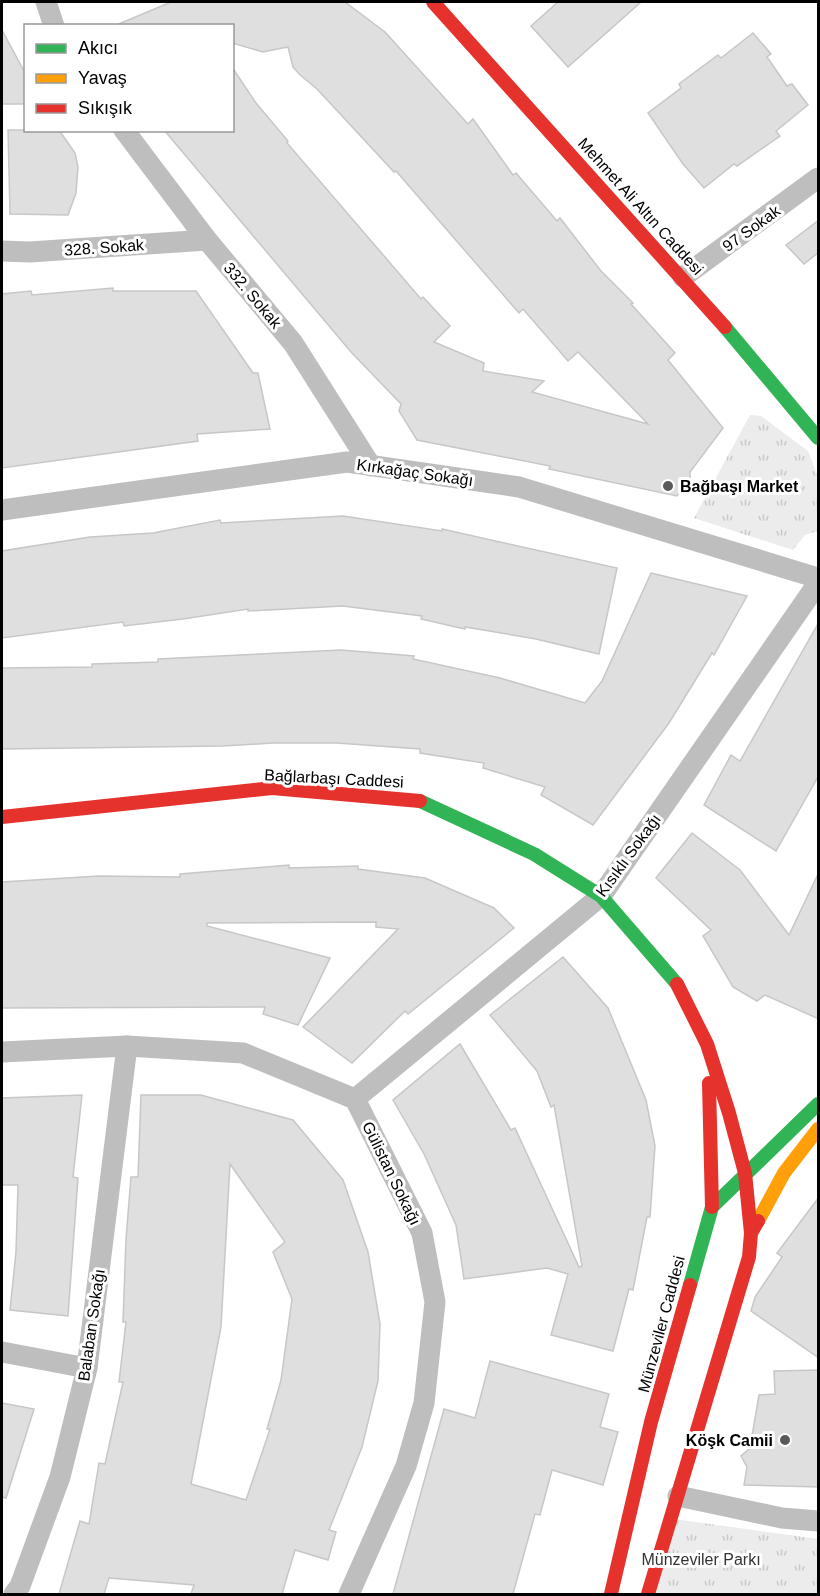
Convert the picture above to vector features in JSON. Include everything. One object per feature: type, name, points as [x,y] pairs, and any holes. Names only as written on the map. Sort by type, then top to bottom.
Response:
[{"type":"main road","name":"Mehmet Ali Altın Caddesi","points":[[433,2],[683,277],[818,438]]},
{"type":"main road","name":"Bağlarbaşı Caddesi","points":[[2,817],[272,788],[416,799],[534,854],[601,896],[673,976],[707,1044],[729,1113],[745,1173],[751,1233]]},
{"type":"main road","name":"Bağlarbaşı Caddesi","points":[[707,1044],[722,1214]]},
{"type":"main road","name":"Münzeviler Caddesi","points":[[611,1594],[651,1422],[722,1214],[745,1173],[772,1139],[819,1104]]},
{"type":"main road","name":"Bağlarbaşı Caddesi","points":[[729,1113],[747,1130]]},
{"type":"main road","points":[[648,1594],[748,1257],[751,1233],[784,1173],[819,1129]]},
{"type":"main road","points":[[722,1214],[751,1233]]},
{"type":"street","points":[[46,2],[53,24]]},
{"type":"street","name":"332. Sokak","points":[[126,132],[207,240],[293,343],[371,466]]},
{"type":"street","name":"97 Sokak","points":[[683,277],[819,178]]},
{"type":"street","name":"328. Sokak","points":[[2,251],[30,252],[207,240]]},
{"type":"street","name":"Kırkağaç Sokağı","points":[[2,510],[346,462],[519,487],[819,578]]},
{"type":"street","name":"Kısıklı Sokağı","points":[[355,1099],[601,896],[819,584]]},
{"type":"street","points":[[2,1052],[127,1046],[243,1053],[355,1099]]},
{"type":"street","name":"Balaban Sokağı","points":[[14,1594],[20,1586],[60,1477],[87,1368],[127,1046]]},
{"type":"street","name":"Gülistan Sokağı","points":[[349,1594],[406,1466],[424,1403],[435,1302],[422,1233],[355,1099]]},
{"type":"street","points":[[2,1352],[87,1368]]},
{"type":"street","points":[[678,1496],[782,1518],[819,1521]]},
{"type":"green space","points":[[750,415],[761,416],[808,451],[818,477],[818,531],[805,535],[793,550],[694,518]]},
{"type":"green space","name":"Münzeviler Parkı","points":[[674,1519],[818,1539],[818,1594],[655,1594]]},
{"type":"building","points":[[171,2],[345,2],[385,32],[468,124],[473,119],[513,175],[516,173],[557,221],[560,218],[601,271],[633,303],[631,304],[675,353],[668,360],[723,428],[690,472],[690,479],[677,496],[549,469],[550,466],[417,440],[399,411],[401,404],[351,352],[166,132],[234,132],[234,70],[256,103],[288,141],[287,143],[421,299],[423,297],[450,326],[434,342],[484,363],[483,371],[544,381],[532,392],[648,424],[578,352],[568,361],[523,309],[519,313],[396,171],[394,172],[317,89],[299,74],[293,67],[288,47],[263,52],[234,44],[234,24],[119,24]]},
{"type":"building","points":[[558,2],[641,2],[568,67],[531,26]]},
{"type":"building","points":[[2,30],[24,71],[24,104],[2,104]]},
{"type":"building","points":[[753,33],[771,54],[767,57],[787,86],[792,84],[808,105],[776,131],[780,136],[737,166],[734,164],[704,188],[683,164],[648,113],[681,88],[679,84],[718,55],[721,58]]},
{"type":"building","points":[[8,130],[60,132],[75,153],[78,167],[76,193],[68,215],[10,214]]},
{"type":"building","points":[[819,220],[819,252],[804,264],[786,245]]},
{"type":"building","points":[[113,288],[113,291],[196,291],[253,373],[258,373],[270,429],[197,434],[198,441],[2,468],[2,294],[31,291],[32,295]]},
{"type":"building","points":[[343,516],[442,531],[442,529],[617,568],[599,654],[536,639],[465,627],[465,629],[421,619],[422,616],[343,606],[248,611],[248,609],[124,626],[123,622],[2,638],[2,551],[90,537],[153,533],[220,520],[221,523]]},
{"type":"building","points":[[651,573],[747,596],[714,655],[712,653],[669,723],[593,825],[541,795],[545,787],[483,768],[484,763],[420,753],[420,749],[337,743],[273,743],[223,746],[2,749],[2,668],[92,667],[92,664],[158,662],[158,659],[341,650],[414,656],[413,659],[500,678],[585,703],[602,681]]},
{"type":"building","points":[[819,622],[819,775],[776,851],[704,805],[731,755],[740,761]]},
{"type":"building","points":[[692,833],[740,870],[789,935],[819,872],[819,1019],[765,995],[757,1001],[733,987],[703,936],[711,930],[656,878]]},
{"type":"building","points":[[289,865],[289,868],[358,866],[358,869],[425,878],[494,908],[514,928],[408,1014],[405,1011],[352,1063],[303,1027],[398,929],[376,927],[376,922],[207,923],[207,926],[330,958],[298,1025],[263,1014],[265,1007],[2,1008],[2,882],[99,876],[180,877],[180,874]]},
{"type":"building","points":[[563,957],[608,1008],[646,1100],[655,1146],[650,1217],[647,1217],[633,1290],[629,1289],[613,1351],[551,1335],[568,1274],[547,1268],[464,1279],[456,1225],[424,1154],[393,1100],[460,1044],[511,1130],[515,1128],[579,1267],[582,1266],[554,1105],[551,1107],[537,1071],[490,1015]]},
{"type":"building","points":[[82,1095],[73,1177],[78,1178],[68,1316],[10,1310],[16,1252],[18,1185],[2,1185],[2,1098]]},
{"type":"building","points":[[141,1095],[201,1095],[293,1120],[343,1180],[368,1252],[380,1324],[378,1381],[362,1447],[329,1530],[336,1532],[328,1560],[295,1550],[282,1594],[191,1594],[194,1585],[109,1578],[104,1594],[59,1594],[80,1521],[89,1524],[99,1463],[105,1464],[123,1382],[119,1382],[126,1322],[123,1322],[126,1239],[131,1177],[138,1177]],"holes":[[[230,1164],[285,1242],[273,1252],[292,1299],[281,1380],[267,1429],[270,1429],[246,1500],[191,1484],[221,1327]]]},
{"type":"building","points":[[819,1197],[819,1358],[751,1311],[755,1297],[782,1257],[777,1253]]},
{"type":"building","points":[[490,1361],[609,1394],[600,1427],[618,1432],[603,1485],[552,1470],[540,1515],[535,1514],[513,1594],[393,1594],[444,1409],[475,1418]]},
{"type":"building","name":"Köşk Camii","points":[[819,1370],[819,1487],[744,1485],[747,1467],[741,1456],[750,1448],[759,1395],[775,1394],[774,1371]]},
{"type":"building","points":[[2,1403],[34,1409],[6,1498],[2,1497]]},
{"type":"traffic: fast","points":[[725,327],[818,438]]},
{"type":"traffic: fast","points":[[420,801],[534,854],[601,896],[677,984]]},
{"type":"traffic: fast","points":[[690,1285],[712,1207],[818,1104]]},
{"type":"traffic: slow","points":[[758,1221],[784,1173],[818,1129]]},
{"type":"traffic: jam","points":[[433,2],[725,327]]},
{"type":"traffic: jam","points":[[2,817],[272,788],[420,801]]},
{"type":"traffic: jam","points":[[677,984],[707,1044],[729,1113],[745,1173],[751,1233]]},
{"type":"traffic: jam","points":[[709,1083],[712,1207]]},
{"type":"traffic: jam","points":[[648,1594],[749,1257],[751,1233],[758,1221]]},
{"type":"traffic: jam","points":[[611,1594],[651,1422],[690,1285]]},
{"type":"place","name":"Bağbaşı Market","points":[[668,486]]},
{"type":"place","name":"Köşk Camii","points":[[785,1440]]}]
